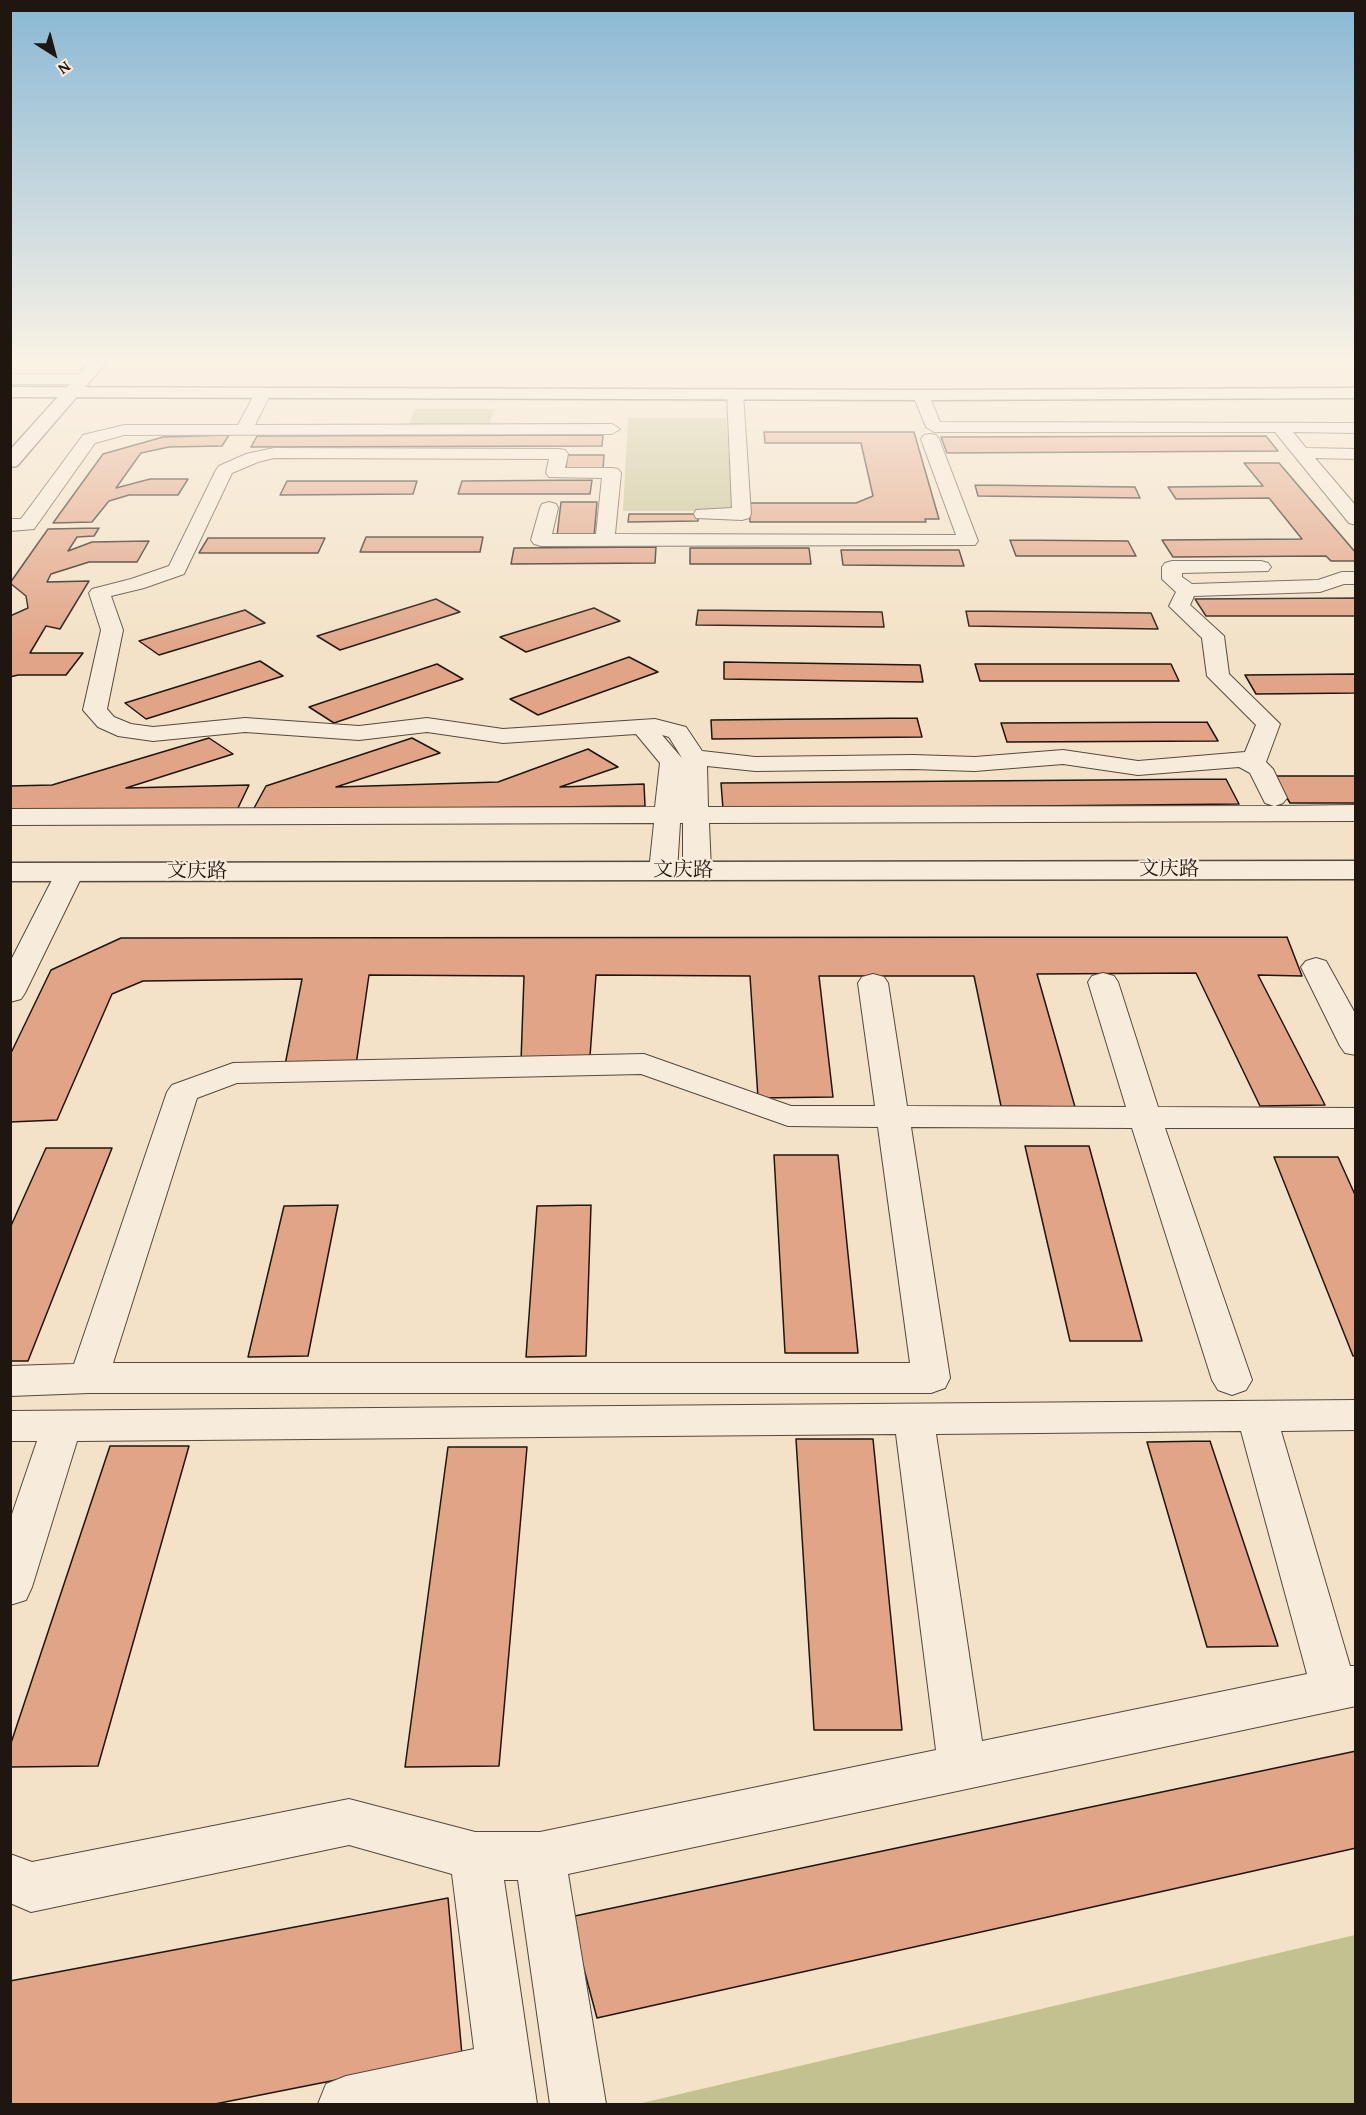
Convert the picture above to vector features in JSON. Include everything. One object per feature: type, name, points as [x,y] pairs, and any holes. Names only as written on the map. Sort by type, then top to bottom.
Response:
[{"type":"main road","name":"文庆路","points":[[10,872],[1356,870]]},
{"type":"street","points":[[18,530],[77,456]]},
{"type":"street","points":[[262,456],[225,470],[177,570],[137,584],[99,593],[112,630],[95,710],[106,722],[126,731],[153,734],[245,725],[359,733],[427,725],[503,736],[655,726],[678,732],[694,757],[697,871]]},
{"type":"street","points":[[559,456],[555,473],[612,472],[605,540]]},
{"type":"street","points":[[704,514],[742,514],[739,456]]},
{"type":"street","points":[[549,508],[541,540],[968,541],[936,456]]},
{"type":"street","points":[[1305,456],[1346,497],[1356,519]]},
{"type":"street","points":[[1283,567],[1172,567],[1172,579],[1187,590],[1320,586],[1349,578]]},
{"type":"street","points":[[1305,567],[1349,578]]},
{"type":"street","points":[[1187,590],[1179,606],[1213,636],[1218,676],[1268,724],[1253,765]]},
{"type":"street","points":[[642,727],[672,762],[663,871]]},
{"type":"street","points":[[694,757],[755,764],[913,762],[975,765],[1063,757],[1138,768],[1243,759],[1261,769],[1274,798]]},
{"type":"street","points":[[10,817],[1356,813]]},
{"type":"street","points":[[10,993],[70,872]]},
{"type":"street","points":[[1316,967],[1356,1046]]},
{"type":"street","points":[[1103,982],[1232,1380]]},
{"type":"street","points":[[10,1381],[89,1378],[932,1378],[873,983]]},
{"type":"street","points":[[89,1378],[183,1092],[233,1073],[644,1064],[788,1116],[1356,1118]]},
{"type":"street","points":[[10,1426],[1356,1415]]},
{"type":"street","points":[[10,1878],[31,1887],[349,1822],[475,1856],[540,1856],[1345,1687],[1257,1416]]},
{"type":"street","points":[[914,1419],[962,1767]]},
{"type":"street","points":[[10,1587],[62,1425]]},
{"type":"street","points":[[346,2104],[507,2087],[475,1856]]},
{"type":"street","points":[[540,1856],[578,2104]]},
{"type":"shaded area","points":[[626,456],[729,456],[733,511],[623,511]]},
{"type":"shaded area","points":[[1355,1935],[1355,2104],[638,2104]]},
{"type":"building","points":[[102,456],[139,456],[116,488],[150,479],[188,479],[178,495],[129,495],[109,501],[92,522],[53,523]]},
{"type":"building","points":[[567,456],[604,456],[603,470],[566,471]]},
{"type":"building","points":[[864,456],[921,456],[939,519],[925,519],[926,522],[750,522],[749,503],[856,503],[873,496]]},
{"type":"building","points":[[1244,463],[1279,463],[1356,553],[1356,561],[1331,561],[1326,556],[1173,557],[1162,540],[1302,539],[1269,498],[1176,499],[1168,487],[1263,486]]},
{"type":"building","points":[[592,480],[590,494],[458,494],[462,481]]},
{"type":"building","points":[[287,481],[417,481],[413,494],[280,495]]},
{"type":"building","points":[[975,485],[1135,487],[1140,498],[978,496]]},
{"type":"building","points":[[561,502],[597,502],[594,536],[557,536]]},
{"type":"building","points":[[629,514],[698,514],[698,521],[628,522]]},
{"type":"building","points":[[99,528],[94,536],[77,537],[68,551],[92,542],[149,541],[137,562],[89,562],[51,574],[47,582],[89,581],[60,629],[46,626],[30,653],[83,653],[66,675],[10,677],[10,616],[28,608],[26,596],[10,583],[48,529]]},
{"type":"building","points":[[366,537],[483,537],[480,552],[360,552]]},
{"type":"building","points":[[208,538],[325,538],[318,553],[199,553]]},
{"type":"building","points":[[1010,540],[1128,541],[1136,556],[1016,556]]},
{"type":"building","points":[[656,547],[655,563],[511,564],[514,548]]},
{"type":"building","points":[[690,548],[809,548],[811,564],[690,564]]},
{"type":"building","points":[[841,550],[959,550],[964,566],[843,565]]},
{"type":"building","points":[[1356,598],[1356,616],[1206,616],[1195,599]]},
{"type":"building","points":[[436,599],[460,612],[340,650],[317,636]]},
{"type":"building","points":[[594,608],[620,621],[526,652],[500,637]]},
{"type":"building","points":[[245,610],[265,623],[159,655],[139,641]]},
{"type":"building","points":[[698,610],[882,612],[884,627],[696,625]]},
{"type":"building","points":[[966,611],[1151,613],[1158,629],[969,626]]},
{"type":"building","points":[[629,657],[658,672],[538,715],[510,699]]},
{"type":"building","points":[[260,661],[283,676],[146,719],[125,703]]},
{"type":"building","points":[[724,662],[920,665],[923,682],[724,679]]},
{"type":"building","points":[[437,664],[463,679],[334,723],[309,707]]},
{"type":"building","points":[[975,664],[1171,664],[1179,681],[980,681]]},
{"type":"building","points":[[1356,674],[1356,693],[1256,694],[1245,675]]},
{"type":"building","points":[[917,718],[922,737],[712,739],[711,720]]},
{"type":"building","points":[[1207,722],[1218,741],[1007,742],[1001,723]]},
{"type":"building","points":[[209,738],[233,754],[126,788],[249,785],[237,810],[10,811],[10,786],[52,785]]},
{"type":"building","points":[[412,738],[440,753],[336,787],[498,782],[588,749],[618,767],[560,787],[644,784],[645,806],[253,810],[266,786]]},
{"type":"building","points":[[1274,776],[1356,776],[1356,803],[1290,803]]},
{"type":"building","points":[[1226,779],[1239,804],[723,809],[721,783]]},
{"type":"building","points":[[1287,937],[1302,976],[1258,975],[1325,1105],[1260,1106],[1196,973],[1037,974],[1075,1107],[1001,1106],[974,976],[819,976],[833,1097],[758,1098],[750,976],[596,975],[590,1056],[521,1061],[524,976],[369,975],[356,1065],[285,1065],[302,979],[143,981],[112,994],[57,1120],[10,1122],[10,1055],[51,970],[121,938]]},
{"type":"building","points":[[1025,1146],[1089,1146],[1142,1341],[1070,1341]]},
{"type":"building","points":[[46,1148],[112,1148],[28,1361],[10,1361],[10,1228]]},
{"type":"building","points":[[774,1155],[838,1155],[858,1353],[785,1353]]},
{"type":"building","points":[[1274,1157],[1338,1157],[1356,1197],[1356,1356],[1353,1356]]},
{"type":"building","points":[[338,1205],[308,1356],[248,1357],[284,1206]]},
{"type":"building","points":[[591,1205],[586,1356],[526,1357],[537,1206]]},
{"type":"building","points":[[796,1439],[873,1439],[902,1730],[814,1730]]},
{"type":"building","points":[[1210,1441],[1278,1646],[1207,1647],[1147,1442]]},
{"type":"building","points":[[110,1446],[189,1446],[98,1766],[10,1767],[10,1746]]},
{"type":"building","points":[[448,1447],[527,1447],[499,1766],[405,1767]]},
{"type":"building","points":[[1356,1751],[1356,1848],[597,2018],[570,1917]]},
{"type":"building","points":[[448,1898],[462,2055],[215,2104],[10,2104],[10,1981]]}]
